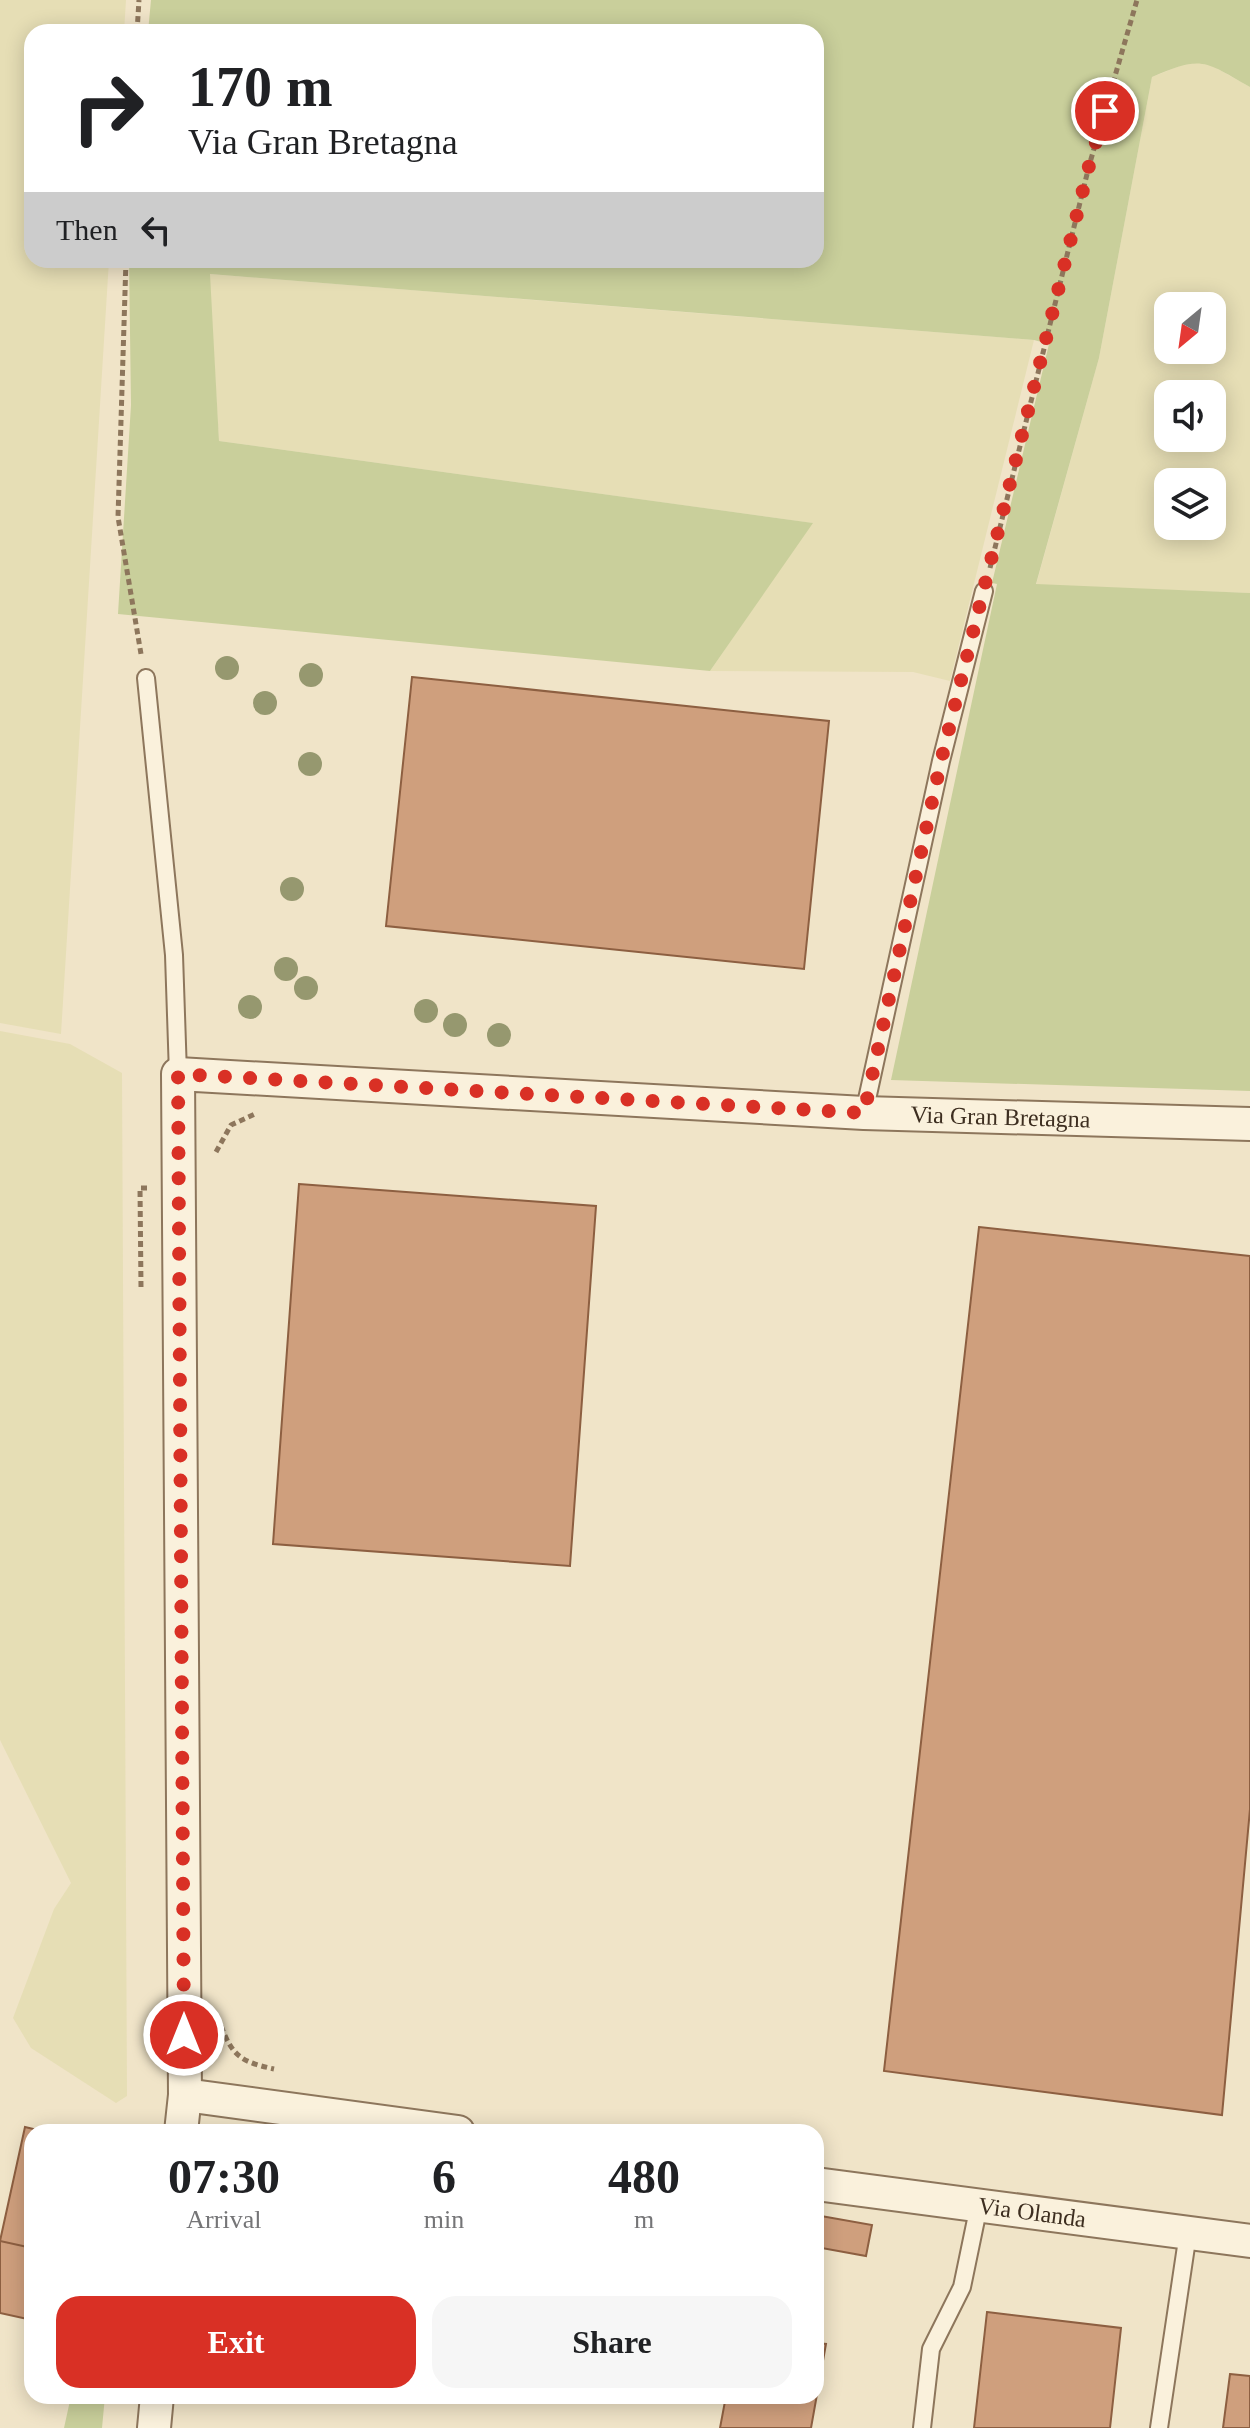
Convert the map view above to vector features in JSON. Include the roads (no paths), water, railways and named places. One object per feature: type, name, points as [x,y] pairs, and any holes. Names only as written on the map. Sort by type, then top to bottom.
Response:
[{"type":"street","name":"Via Gran Bretagna","points":[[178,1074],[864,1113],[1250,1124]]},
{"type":"street","points":[[178,1074],[185,2095],[182,2124]]},
{"type":"street","points":[[185,2095],[399,2124]]},
{"type":"street","name":"Via Olanda","points":[[824,2185],[1250,2241]]},
{"type":"street","points":[[154,2428],[156,2404]]},
{"type":"lane","points":[[864,1113],[941,761],[984,591]]},
{"type":"lane","points":[[146,678],[174,955],[178,1074]]},
{"type":"lane","points":[[922,2428],[931,2349],[962,2287],[979,2205]]},
{"type":"lane","points":[[1159,2428],[1188,2233]]}]
